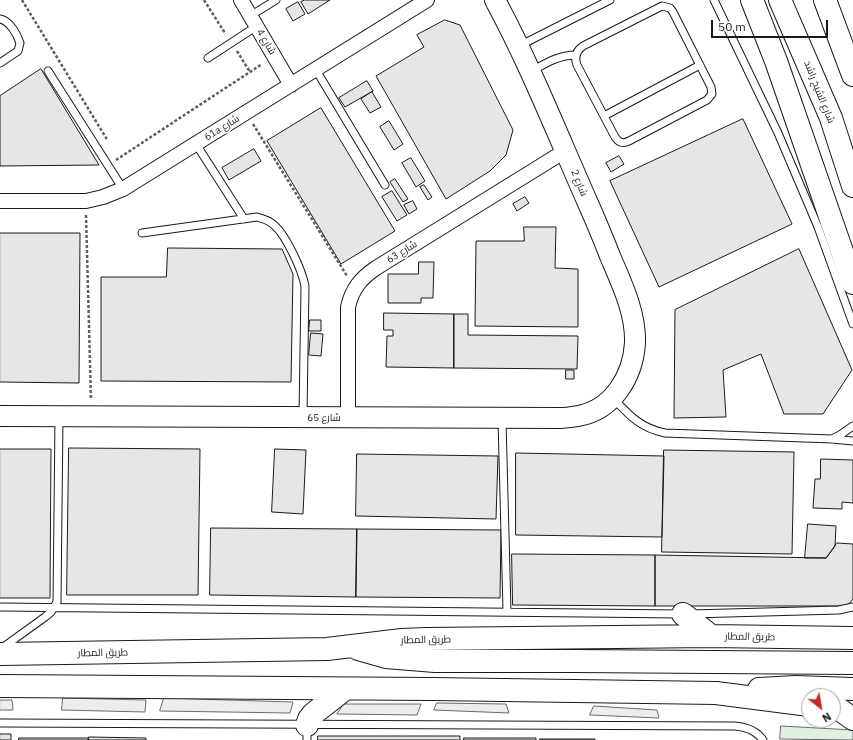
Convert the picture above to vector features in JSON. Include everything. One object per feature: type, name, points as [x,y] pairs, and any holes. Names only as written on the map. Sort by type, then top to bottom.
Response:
[{"type":"main road","points":[[752,0],[776,61],[853,283]]},
{"type":"main road","name":"شارع الشيخ راشد","points":[[780,0],[831,118],[853,186]]},
{"type":"main road","points":[[794,0],[818,60],[824,80],[831,118]]},
{"type":"main road","points":[[825,0],[853,75]]},
{"type":"main road","points":[[683,614],[711,636]]},
{"type":"main road","points":[[823,638],[853,627]]},
{"type":"main road","name":"طريق المطار","points":[[0,654],[303,650],[349,647],[402,640],[711,636],[853,638]]},
{"type":"main road","points":[[349,647],[386,657],[435,661],[853,663]]},
{"type":"main road","points":[[0,686],[716,694],[801,704]]},
{"type":"main road","points":[[716,694],[774,688],[853,689]]},
{"type":"main road","points":[[307,732],[309,719],[313,714],[345,689]]},
{"type":"street","name":"شارع 4","points":[[241,0],[291,85]]},
{"type":"street","name":"61a شارع","points":[[0,201],[86,200],[103,197],[122,189],[427,0]]},
{"type":"street","name":"شارع 2","points":[[498,2],[519,46],[616,270],[632,315],[635,344],[629,372]]},
{"type":"street","name":"شارع 63","points":[[348,418],[348,316],[350,297],[360,280],[376,268],[565,151]]},
{"type":"street","name":"شارع 65","points":[[0,416],[560,418],[579,416],[597,409],[612,398],[622,386],[629,372]]},
{"type":"lane","points":[[208,58],[254,21],[276,0]]},
{"type":"lane","points":[[519,46],[610,0]]},
{"type":"lane","points":[[714,0],[778,133],[818,227],[853,324]]},
{"type":"lane","points":[[662,6],[670,8],[673,12],[700,65],[712,90],[710,98],[625,143],[617,140],[575,60],[577,51],[583,46],[662,6]]},
{"type":"lane","points":[[0,19],[9,23],[20,43],[18,51],[0,63]]},
{"type":"lane","points":[[530,72],[556,58],[576,55]]},
{"type":"lane","points":[[604,116],[700,65]]},
{"type":"lane","points":[[48,70],[122,189]]},
{"type":"lane","points":[[316,70],[385,185]]},
{"type":"lane","points":[[196,144],[244,219]]},
{"type":"lane","points":[[142,233],[257,217],[267,220],[275,225],[300,266],[303,276],[305,295],[303,418]]},
{"type":"lane","points":[[612,398],[634,419],[653,431],[665,433],[853,441]]},
{"type":"lane","points":[[0,649],[45,617],[54,607],[58,596],[59,416]]},
{"type":"lane","points":[[502,418],[507,611]]},
{"type":"lane","points":[[832,439],[853,426]]},
{"type":"lane","points":[[0,607],[683,614],[838,610],[853,607]]},
{"type":"lane","points":[[0,723],[307,732],[735,726],[748,728],[760,735],[763,740]]},
{"type":"path","points":[[22,0],[110,145]]},
{"type":"path","points":[[108,165],[275,56]]},
{"type":"path","points":[[246,113],[355,288]]},
{"type":"path","points":[[114,152],[118,158]]},
{"type":"path","points":[[86,200],[92,416]]},
{"type":"green space","points":[[781,726],[853,730],[853,740],[780,739]]},
{"type":"shaded area","points":[[63,698],[146,700],[145,712],[62,710]]},
{"type":"shaded area","points":[[164,698],[293,702],[290,713],[160,711]]},
{"type":"shaded area","points":[[0,700],[12,700],[13,710],[0,710]]},
{"type":"shaded area","points":[[437,703],[506,704],[509,713],[434,710]]},
{"type":"shaded area","points":[[344,704],[421,704],[417,715],[337,714]]},
{"type":"shaded area","points":[[594,706],[657,710],[659,718],[590,715]]},
{"type":"building","points":[[305,0],[330,0],[308,14],[301,2]]},
{"type":"building","points":[[298,2],[305,14],[293,21],[286,9]]},
{"type":"building","points":[[445,20],[460,25],[513,130],[506,155],[490,171],[446,199],[376,76],[424,47],[417,35]]},
{"type":"building","points":[[41,69],[99,165],[0,166],[0,96]]},
{"type":"building","points":[[367,81],[373,91],[345,107],[339,98]]},
{"type":"building","points":[[372,92],[381,107],[370,113],[361,99]]},
{"type":"building","points":[[321,108],[395,231],[341,264],[267,141]]},
{"type":"building","points":[[743,119],[792,224],[659,287],[610,181]]},
{"type":"building","points":[[389,121],[403,144],[394,150],[380,127]]},
{"type":"building","points":[[254,149],[261,161],[229,180],[222,168]]},
{"type":"building","points":[[619,156],[624,164],[611,172],[606,163]]},
{"type":"building","points":[[411,158],[425,181],[416,187],[402,163]]},
{"type":"building","points":[[395,179],[408,199],[403,202],[390,182]]},
{"type":"building","points":[[424,185],[432,197],[428,200],[420,187]]},
{"type":"building","points":[[392,191],[407,215],[397,221],[382,197]]},
{"type":"building","points":[[525,197],[529,203],[517,211],[513,204]]},
{"type":"building","points":[[413,201],[417,209],[409,214],[404,205]]},
{"type":"building","points":[[524,227],[556,227],[555,268],[578,269],[578,327],[475,326],[476,241],[524,241]]},
{"type":"building","points":[[0,233],[80,233],[79,383],[0,382]]},
{"type":"building","points":[[168,248],[282,249],[293,274],[291,382],[101,381],[101,277],[166,277]]},
{"type":"building","points":[[799,249],[852,370],[823,414],[784,414],[761,354],[723,370],[726,417],[674,418],[675,310]]},
{"type":"building","points":[[419,262],[434,262],[433,298],[421,298],[421,303],[388,303],[388,274],[418,274]]},
{"type":"building","points":[[384,313],[454,314],[454,368],[386,367],[387,336],[393,336],[393,330],[384,330]]},
{"type":"building","points":[[454,314],[468,314],[468,335],[578,336],[577,369],[454,368]]},
{"type":"building","points":[[310,320],[321,320],[321,331],[309,331]]},
{"type":"building","points":[[311,333],[323,334],[321,356],[309,355]]},
{"type":"building","points":[[566,370],[574,370],[574,379],[566,379]]},
{"type":"building","points":[[69,448],[200,449],[198,595],[67,595]]},
{"type":"building","points":[[0,449],[51,449],[50,598],[0,598]]},
{"type":"building","points":[[275,449],[306,450],[303,514],[272,512]]},
{"type":"building","points":[[664,450],[794,452],[792,554],[662,552]]},
{"type":"building","points":[[516,453],[664,456],[662,537],[516,535]]},
{"type":"building","points":[[357,454],[498,456],[496,519],[356,516]]},
{"type":"building","points":[[821,459],[853,460],[853,503],[842,502],[842,509],[813,508],[815,479],[820,479]]},
{"type":"building","points":[[808,524],[836,526],[835,546],[826,558],[805,558]]},
{"type":"building","points":[[211,528],[357,529],[356,597],[210,595]]},
{"type":"building","points":[[357,529],[501,530],[500,598],[356,597]]},
{"type":"building","points":[[837,543],[853,544],[853,599],[847,606],[655,606],[655,555],[826,558]]},
{"type":"building","points":[[512,554],[655,555],[655,606],[513,605]]},
{"type":"building","points":[[0,734],[11,734],[11,740],[0,740]]},
{"type":"building","points":[[318,736],[460,736],[460,740],[318,740]]},
{"type":"building","points":[[89,737],[146,738],[146,740],[89,740]]},
{"type":"building","points":[[19,738],[88,738],[88,740],[19,740]]},
{"type":"building","points":[[464,738],[536,738],[536,740],[464,740]]},
{"type":"building","points":[[595,739],[595,740],[540,740]]}]
